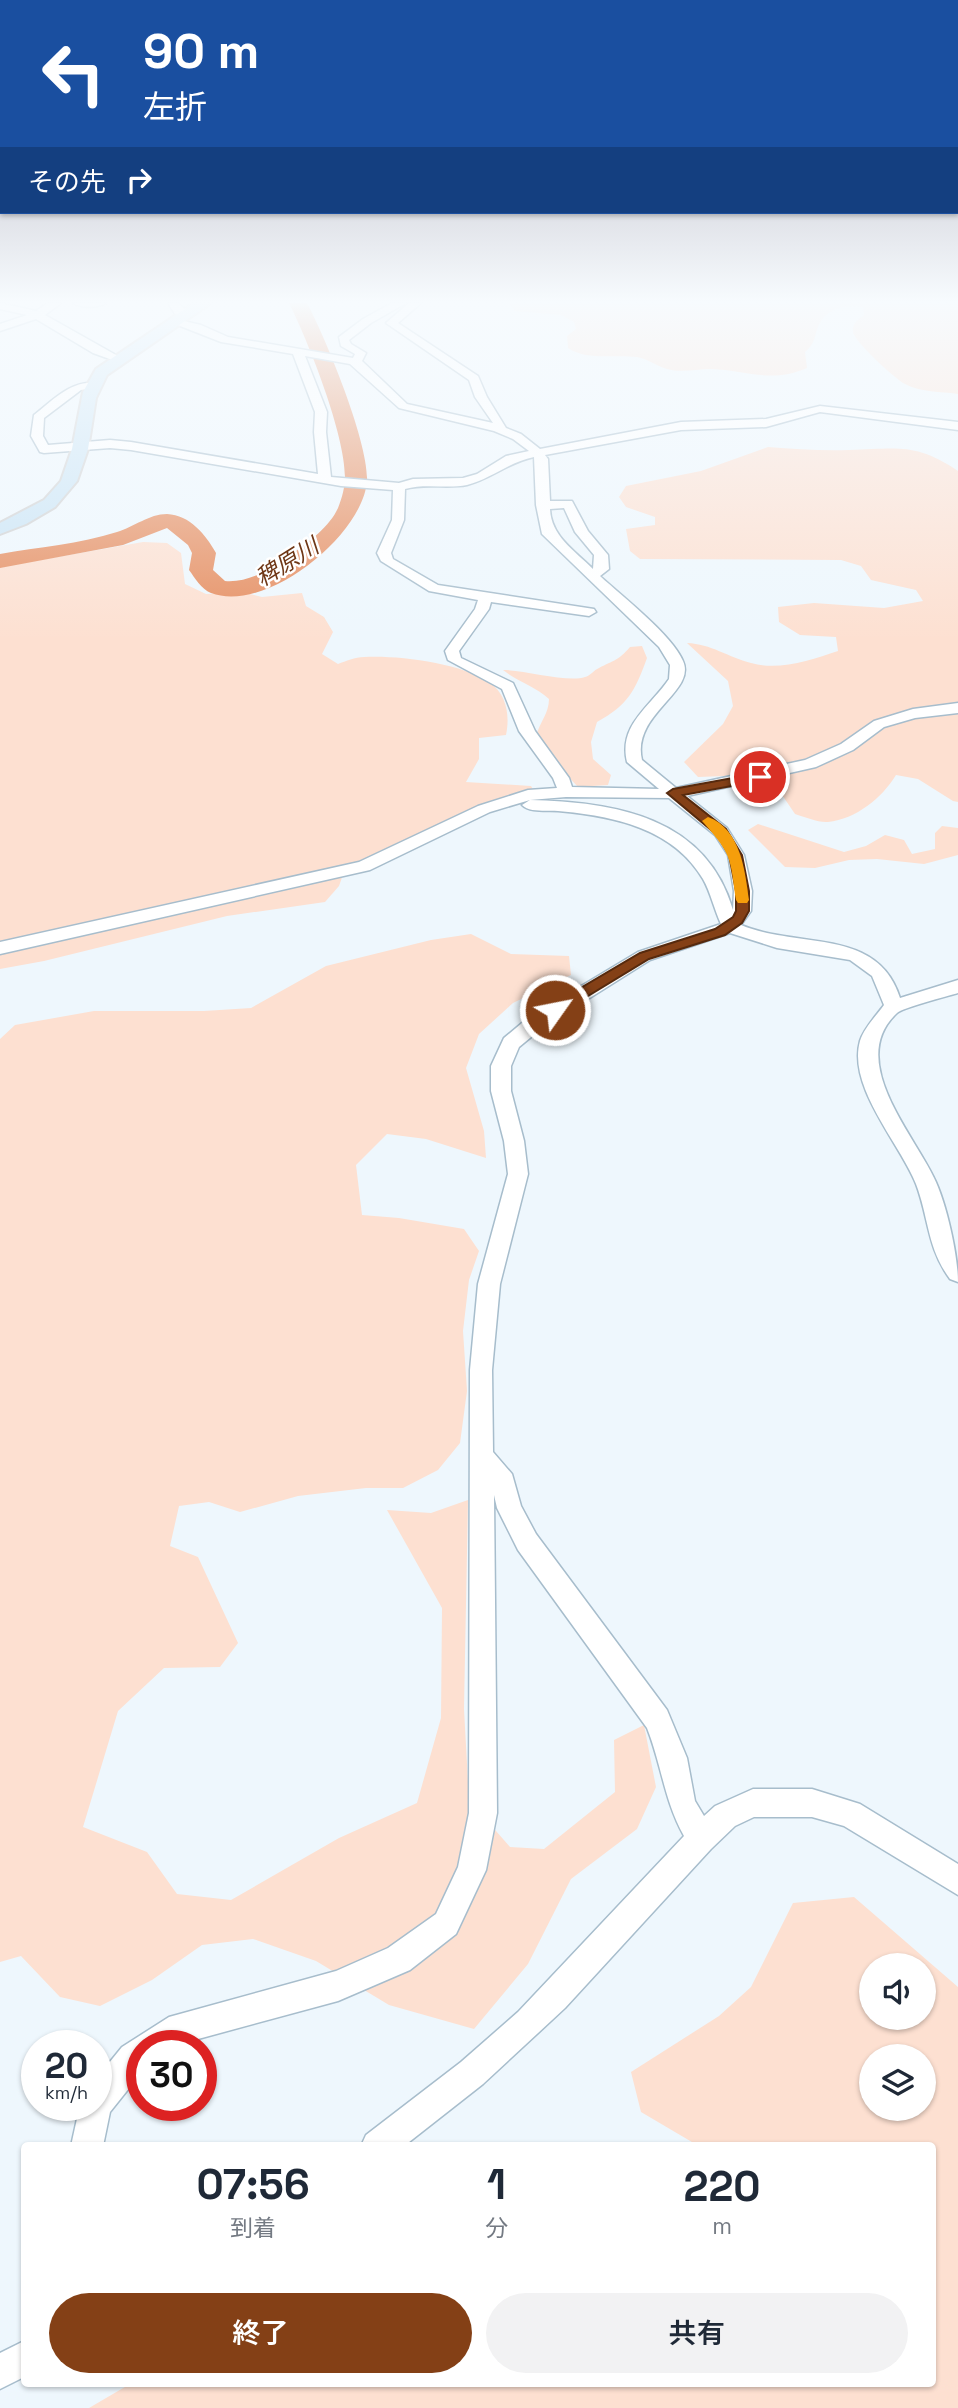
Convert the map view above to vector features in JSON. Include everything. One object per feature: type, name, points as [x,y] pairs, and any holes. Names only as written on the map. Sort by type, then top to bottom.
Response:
[{"type":"main road","points":[[0,529],[30,515],[60,495],[72,479],[82,445],[85,415]]},
{"type":"street","points":[[40,415],[36,427],[44,449],[82,445],[131,446],[341,482],[399,487],[413,483],[463,482],[481,477],[534,448],[681,426],[765,423],[795,415]]},
{"type":"street","points":[[321,415],[325,479]]},
{"type":"street","points":[[451,415],[499,430],[534,448],[542,459],[542,505],[549,534],[664,644],[676,660],[678,674],[662,699],[634,730],[630,747],[635,762],[721,832],[736,855],[743,891],[742,911],[731,927]]},
{"type":"street","points":[[495,415],[501,427],[499,430]]},
{"type":"street","points":[[857,415],[958,426]]},
{"type":"street","points":[[399,487],[398,520],[384,553],[387,561],[434,588],[589,612]]},
{"type":"street","points":[[542,505],[568,504],[582,532],[601,555],[602,569],[592,576]]},
{"type":"street","points":[[583,628],[599,594],[606,588]]},
{"type":"street","points":[[485,598],[482,609],[452,651],[455,660],[508,686],[527,731],[561,778],[566,792]]},
{"type":"street","points":[[0,948],[364,866],[506,800],[566,792],[650,795],[673,793],[802,767],[833,754],[879,724],[913,714],[958,708]]},
{"type":"street","points":[[460,821],[491,817],[513,808],[533,805],[620,816],[652,826],[688,848],[722,900],[731,927]]},
{"type":"street","points":[[177,2030],[338,1986],[398,1959],[446,1924],[472,1870],[483,1812],[481,1370],[489,1284],[518,1174],[514,1141],[501,1091],[501,1066],[512,1043],[534,1023],[617,970],[645,956],[731,927],[790,945],[840,949],[861,956],[884,980],[893,1005]]},
{"type":"street","points":[[893,1005],[905,1004],[958,986]]},
{"type":"street","points":[[893,1005],[870,1042],[870,1065],[890,1123],[922,1171],[930,1191],[936,1231],[958,1273]]},
{"type":"street","points":[[483,1457],[503,1482],[509,1508],[527,1542],[657,1719],[673,1758],[682,1805],[701,1839]]},
{"type":"street","points":[[382,2142],[448,2094],[504,2046],[557,1994],[701,1839],[725,1816],[753,1803],[812,1803],[850,1814],[958,1880]]},
{"type":"street","points":[[112,2085],[126,2067]]},
{"type":"street","points":[[88,2142],[92,2121]]},
{"type":"street","points":[[0,2372],[21,2360]]},
{"type":"shaded area","points":[[768,447],[829,450],[905,449],[930,455],[958,471],[958,802],[918,779],[896,775],[876,799],[858,812],[838,820],[820,822],[795,814],[776,786],[756,769],[725,776],[698,777],[684,762],[723,724],[733,706],[728,681],[687,643],[762,665],[795,663],[838,651],[836,637],[800,635],[779,622],[778,607],[814,603],[884,608],[923,601],[916,590],[871,580],[861,566],[841,560],[640,559],[630,551],[626,529],[655,525],[655,517],[626,507],[619,497],[626,486],[701,471]]},
{"type":"shaded area","points":[[143,542],[167,543],[181,553],[185,584],[206,594],[246,593],[262,597],[302,593],[306,606],[324,617],[333,632],[322,654],[338,664],[361,657],[411,659],[446,665],[489,682],[500,693],[506,706],[506,735],[479,738],[479,759],[466,782],[531,786],[534,791],[496,799],[389,851],[346,866],[339,886],[325,902],[227,916],[44,961],[0,969],[0,567]]},
{"type":"shaded area","points":[[642,646],[647,658],[634,688],[623,703],[597,722],[591,742],[593,759],[611,775],[608,785],[578,787],[546,753],[536,736],[548,709],[549,699],[503,670],[577,678],[587,676],[616,660],[630,647]]},
{"type":"shaded area","points":[[758,824],[844,852],[866,846],[885,835],[904,840],[912,854],[935,849],[935,833],[942,826],[958,828],[958,855],[924,864],[877,859],[849,860],[815,868],[785,867],[748,830]]},
{"type":"shaded area","points":[[471,934],[511,954],[569,956],[571,975],[513,1003],[479,1034],[466,1068],[484,1131],[486,1158],[426,1139],[387,1134],[356,1165],[362,1215],[464,1229],[479,1251],[469,1280],[463,1331],[467,1391],[460,1443],[438,1470],[403,1488],[366,1488],[298,1496],[240,1512],[209,1502],[179,1506],[170,1546],[198,1557],[238,1643],[220,1667],[164,1668],[118,1711],[83,1827],[147,1852],[177,1894],[231,1900],[339,1838],[417,1803],[441,1718],[442,1608],[387,1510],[431,1513],[468,1500],[464,1709],[469,1800],[510,1847],[544,1849],[615,1792],[614,1740],[644,1725],[656,1787],[637,1829],[571,1879],[528,1964],[474,2029],[389,2005],[316,1961],[253,1939],[202,1945],[152,1980],[100,2006],[60,1997],[21,1956],[0,1962],[0,1039],[15,1025],[94,1011],[204,1011],[251,1008],[326,966],[431,940]]},
{"type":"shaded area","points":[[854,1897],[919,1953],[859,1953],[859,2030],[936,2030],[936,1968],[958,1987],[958,2408],[89,2408],[125,2387],[936,2387],[936,2142],[692,2142],[641,2112],[631,2072],[719,2016],[751,1987],[793,1903]]},
{"type":"waterway","name":"稗原川","points":[[0,561],[123,538],[156,523],[168,521],[180,525],[198,542],[204,553],[201,570],[214,585],[235,589],[252,586],[304,556],[332,531],[347,511],[356,480],[351,446],[341,415]]},
{"type":"slow traffic","points":[[708,821],[721,832],[736,855],[743,900]]},
{"type":"route","points":[[555,1010],[617,970],[645,956],[720,932],[738,920],[742,911],[743,891],[736,855],[721,832],[673,793],[760,777]]}]
